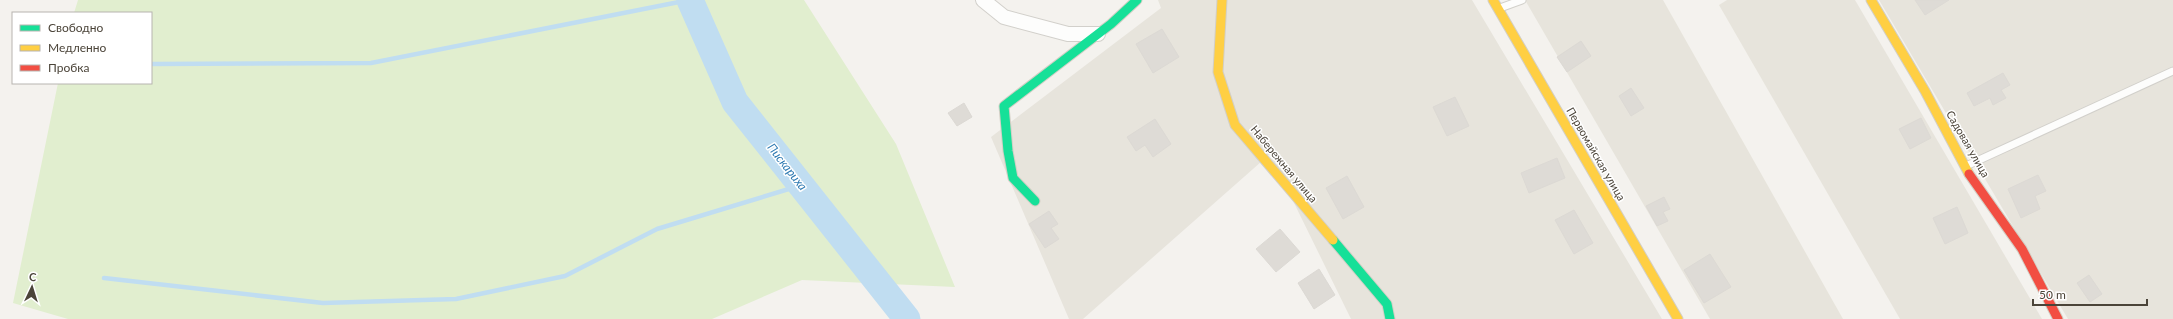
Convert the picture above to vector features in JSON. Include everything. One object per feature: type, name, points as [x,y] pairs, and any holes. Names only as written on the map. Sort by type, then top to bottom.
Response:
[{"type":"street","points":[[983,0],[1004,17],[1068,34],[1098,34]]},
{"type":"street","points":[[1035,201],[1013,178],[1008,151],[1004,106],[1098,34],[1137,0]]},
{"type":"street","name":"Набережная улица","points":[[1222,0],[1218,72],[1235,125],[1387,304],[1390,319]]},
{"type":"street","name":"Первомайская улица","points":[[1493,0],[1678,319]]},
{"type":"street","name":"Садовая улица","points":[[1871,0],[1925,91],[1965,167],[2022,248],[2058,319]]},
{"type":"lane","points":[[1498,9],[1522,0]]},
{"type":"lane","points":[[1965,167],[2173,71]]},
{"type":"shaded area","points":[[1158,0],[1472,0],[1662,319],[1351,319],[1270,154],[1083,319],[1069,319],[991,137],[1161,8]]},
{"type":"shaded area","points":[[1525,0],[1663,0],[1843,319],[1710,319]]},
{"type":"shaded area","points":[[1727,0],[1855,0],[2042,319],[1900,319],[1719,5]]},
{"type":"shaded area","points":[[1879,0],[2173,0],[2173,319],[2068,319]]},
{"type":"green space","points":[[78,0],[804,0],[896,144],[955,287],[802,280],[712,319],[68,319],[13,303],[58,84],[152,84],[152,12],[74,12]]},
{"type":"building","points":[[1915,0],[1949,0],[1925,15]]},
{"type":"building","points":[[1162,29],[1179,57],[1153,73],[1136,44]]},
{"type":"building","points":[[1581,41],[1591,56],[1567,72],[1557,57]]},
{"type":"building","points":[[2003,73],[2010,85],[2001,90],[2006,98],[1993,105],[1990,98],[1974,106],[1967,93]]},
{"type":"building","points":[[1631,88],[1644,108],[1631,116],[1619,96]]},
{"type":"building","points":[[1455,97],[1469,126],[1447,136],[1433,107]]},
{"type":"building","points":[[964,103],[972,117],[957,126],[948,113]]},
{"type":"building","points":[[1921,118],[1931,138],[1910,149],[1899,129]]},
{"type":"building","points":[[1155,119],[1171,144],[1153,157],[1145,145],[1136,151],[1127,137]]},
{"type":"building","points":[[1557,158],[1565,178],[1529,193],[1521,173]]},
{"type":"building","points":[[2038,175],[2046,191],[2035,196],[2040,209],[2021,218],[2008,189]]},
{"type":"building","points":[[1347,176],[1364,207],[1343,219],[1326,188]]},
{"type":"building","points":[[1664,197],[1670,209],[1663,212],[1668,221],[1657,226],[1646,206]]},
{"type":"building","points":[[1957,207],[1968,233],[1945,244],[1933,218]]},
{"type":"building","points":[[1574,210],[1593,243],[1574,254],[1555,220]]},
{"type":"building","points":[[1049,211],[1058,224],[1051,228],[1059,239],[1045,248],[1029,224]]},
{"type":"building","points":[[1280,229],[1300,252],[1276,272],[1256,249]]},
{"type":"building","points":[[1710,254],[1731,287],[1704,303],[1684,270]]},
{"type":"building","points":[[1319,269],[1335,295],[1314,309],[1298,283]]},
{"type":"building","points":[[2089,275],[2102,294],[2090,302],[2077,283]]},
{"type":"waterway","points":[[152,64],[371,63],[689,0]]},
{"type":"waterway","name":"Пискариха","points":[[690,0],[735,102],[907,319]]},
{"type":"waterway","points":[[104,278],[323,303],[456,299],[565,276],[657,229],[802,185]]},
{"type":"traffic: fast","points":[[1035,201],[1013,178],[1008,151],[1004,106],[1111,24],[1137,0]]},
{"type":"traffic: fast","points":[[1333,240],[1387,304],[1390,319]]},
{"type":"traffic: slow","points":[[1222,0],[1218,72],[1235,125],[1333,240]]},
{"type":"traffic: slow","points":[[1493,0],[1678,319]]},
{"type":"traffic: slow","points":[[1871,0],[1925,91],[1969,174]]},
{"type":"traffic: jam","points":[[1969,174],[2022,249],[2058,319]]}]
